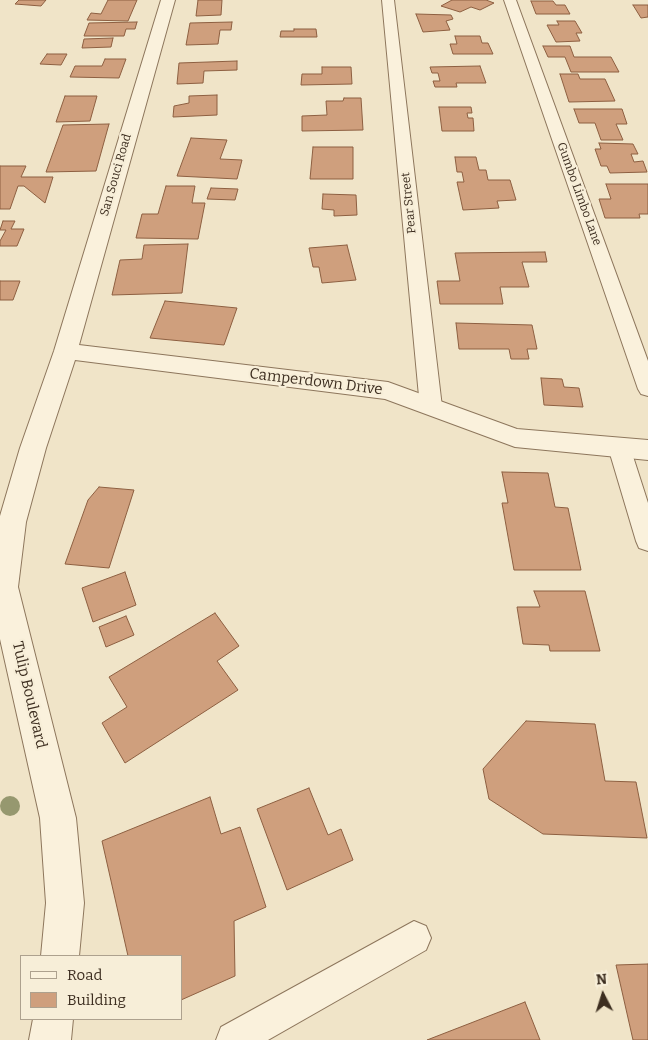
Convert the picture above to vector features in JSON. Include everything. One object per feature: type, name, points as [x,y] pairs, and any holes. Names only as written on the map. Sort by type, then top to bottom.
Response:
[{"type":"street","name":"San Souci Road","points":[[66,351],[168,0]]},
{"type":"street","name":"Pear Street","points":[[388,0],[431,407]]},
{"type":"street","name":"Gumbo Limbo Lane","points":[[510,0],[648,389]]},
{"type":"street","name":"Camperdown Drive","points":[[66,351],[388,391],[515,438],[648,450]]},
{"type":"street","name":"Tulip Boulevard","points":[[60,955],[65,903],[58,818],[8,640],[3,587],[12,522],[66,351]]},
{"type":"street","points":[[618,447],[648,541]]},
{"type":"street","points":[[234,1040],[414,938]]},
{"type":"street","points":[[50,1040],[53,1020]]},
{"type":"building","points":[[19,0],[46,0],[41,6],[15,4]]},
{"type":"building","points":[[108,0],[137,0],[128,21],[87,20],[91,13],[101,14]]},
{"type":"building","points":[[198,0],[222,0],[221,15],[196,16]]},
{"type":"building","points":[[452,0],[486,0],[494,3],[480,10],[471,7],[460,12],[441,6]]},
{"type":"building","points":[[531,1],[553,1],[556,5],[565,5],[570,14],[536,14]]},
{"type":"building","points":[[633,5],[648,5],[648,17],[641,18]]},
{"type":"building","points":[[416,14],[451,15],[453,19],[446,21],[450,30],[423,32]]},
{"type":"building","points":[[557,21],[575,21],[582,33],[576,33],[580,41],[556,42],[547,25],[559,25]]},
{"type":"building","points":[[137,22],[135,29],[126,29],[124,36],[84,36],[89,23]]},
{"type":"building","points":[[232,22],[231,30],[220,30],[218,44],[186,45],[190,23]]},
{"type":"building","points":[[294,29],[316,29],[317,37],[280,37],[281,31],[294,31]]},
{"type":"building","points":[[455,36],[480,36],[482,43],[488,43],[493,54],[453,54],[450,44],[457,44]]},
{"type":"building","points":[[113,38],[111,47],[82,48],[84,39]]},
{"type":"building","points":[[543,46],[570,46],[574,57],[611,57],[619,72],[571,72],[565,57],[548,57]]},
{"type":"building","points":[[47,54],[67,54],[61,65],[40,64]]},
{"type":"building","points":[[105,59],[126,59],[119,78],[70,77],[75,66],[102,66]]},
{"type":"building","points":[[237,61],[237,70],[204,71],[203,83],[177,84],[179,63]]},
{"type":"building","points":[[480,66],[486,83],[456,83],[457,87],[435,87],[433,81],[440,81],[438,73],[432,73],[430,67]]},
{"type":"building","points":[[322,67],[351,67],[352,84],[301,85],[302,74],[322,74]]},
{"type":"building","points":[[560,74],[578,74],[580,79],[605,79],[615,101],[569,102]]},
{"type":"building","points":[[217,95],[217,115],[173,117],[174,106],[189,103],[189,96]]},
{"type":"building","points":[[65,96],[97,96],[90,121],[56,122]]},
{"type":"building","points":[[344,98],[361,98],[363,130],[302,131],[302,116],[327,115],[326,101],[343,101]]},
{"type":"building","points":[[439,107],[471,107],[472,113],[467,113],[468,118],[473,118],[474,131],[442,131]]},
{"type":"building","points":[[574,109],[622,109],[627,124],[616,124],[623,140],[601,140],[595,123],[579,123]]},
{"type":"building","points":[[109,124],[96,171],[46,172],[63,125]]},
{"type":"building","points":[[191,138],[227,140],[220,159],[242,160],[237,179],[177,176]]},
{"type":"building","points":[[599,143],[633,144],[638,154],[631,154],[634,162],[643,161],[647,172],[610,173],[607,166],[601,166],[595,149],[601,149]]},
{"type":"building","points":[[313,147],[353,147],[353,179],[310,179]]},
{"type":"building","points":[[455,157],[476,157],[479,170],[486,170],[488,180],[510,180],[516,200],[497,201],[499,208],[463,210],[457,182],[464,182],[462,172],[457,172]]},
{"type":"building","points":[[0,166],[26,166],[21,177],[53,177],[45,203],[24,186],[18,186],[10,209],[0,209]]},
{"type":"building","points":[[606,184],[648,184],[648,214],[639,214],[640,218],[605,218],[599,199],[611,199]]},
{"type":"building","points":[[166,186],[195,186],[192,203],[205,203],[198,239],[136,238],[142,214],[158,214]]},
{"type":"building","points":[[211,188],[238,189],[235,200],[207,199]]},
{"type":"building","points":[[323,194],[356,195],[357,215],[334,216],[334,210],[322,209]]},
{"type":"building","points":[[3,221],[15,221],[11,229],[24,229],[17,246],[0,246],[0,241],[6,230],[0,230]]},
{"type":"building","points":[[188,244],[182,293],[112,295],[120,260],[142,259],[144,245]]},
{"type":"building","points":[[347,245],[356,280],[322,283],[319,267],[313,267],[309,248]]},
{"type":"building","points":[[545,252],[547,262],[522,262],[529,287],[500,287],[503,304],[440,304],[437,281],[460,281],[455,253]]},
{"type":"building","points":[[0,281],[20,281],[13,300],[0,300]]},
{"type":"building","points":[[165,301],[237,308],[224,345],[150,338]]},
{"type":"building","points":[[456,323],[532,325],[537,349],[527,349],[529,359],[511,359],[509,349],[459,349]]},
{"type":"building","points":[[541,378],[562,379],[564,387],[579,388],[583,407],[544,405]]},
{"type":"building","points":[[502,472],[548,473],[555,507],[568,508],[581,570],[514,570],[502,503],[508,503]]},
{"type":"building","points":[[99,487],[134,490],[109,568],[65,564],[88,500]]},
{"type":"building","points":[[125,572],[136,605],[93,622],[82,588]]},
{"type":"building","points":[[534,591],[585,591],[600,651],[550,651],[549,645],[523,644],[517,607],[540,607]]},
{"type":"building","points":[[215,613],[239,646],[217,661],[238,690],[125,763],[102,723],[127,707],[109,677]]},
{"type":"building","points":[[126,616],[134,635],[106,647],[99,627]]},
{"type":"building","points":[[526,721],[595,724],[605,781],[636,782],[647,838],[543,834],[489,799],[483,769]]},
{"type":"building","points":[[309,788],[328,835],[341,829],[353,860],[287,890],[257,809]]},
{"type":"building","points":[[210,797],[221,834],[240,827],[266,907],[234,921],[235,976],[182,1000],[182,955],[128,955],[102,841]]},
{"type":"building","points":[[648,964],[648,1040],[633,1040],[616,965]]},
{"type":"building","points":[[525,1002],[540,1040],[427,1040]]}]
